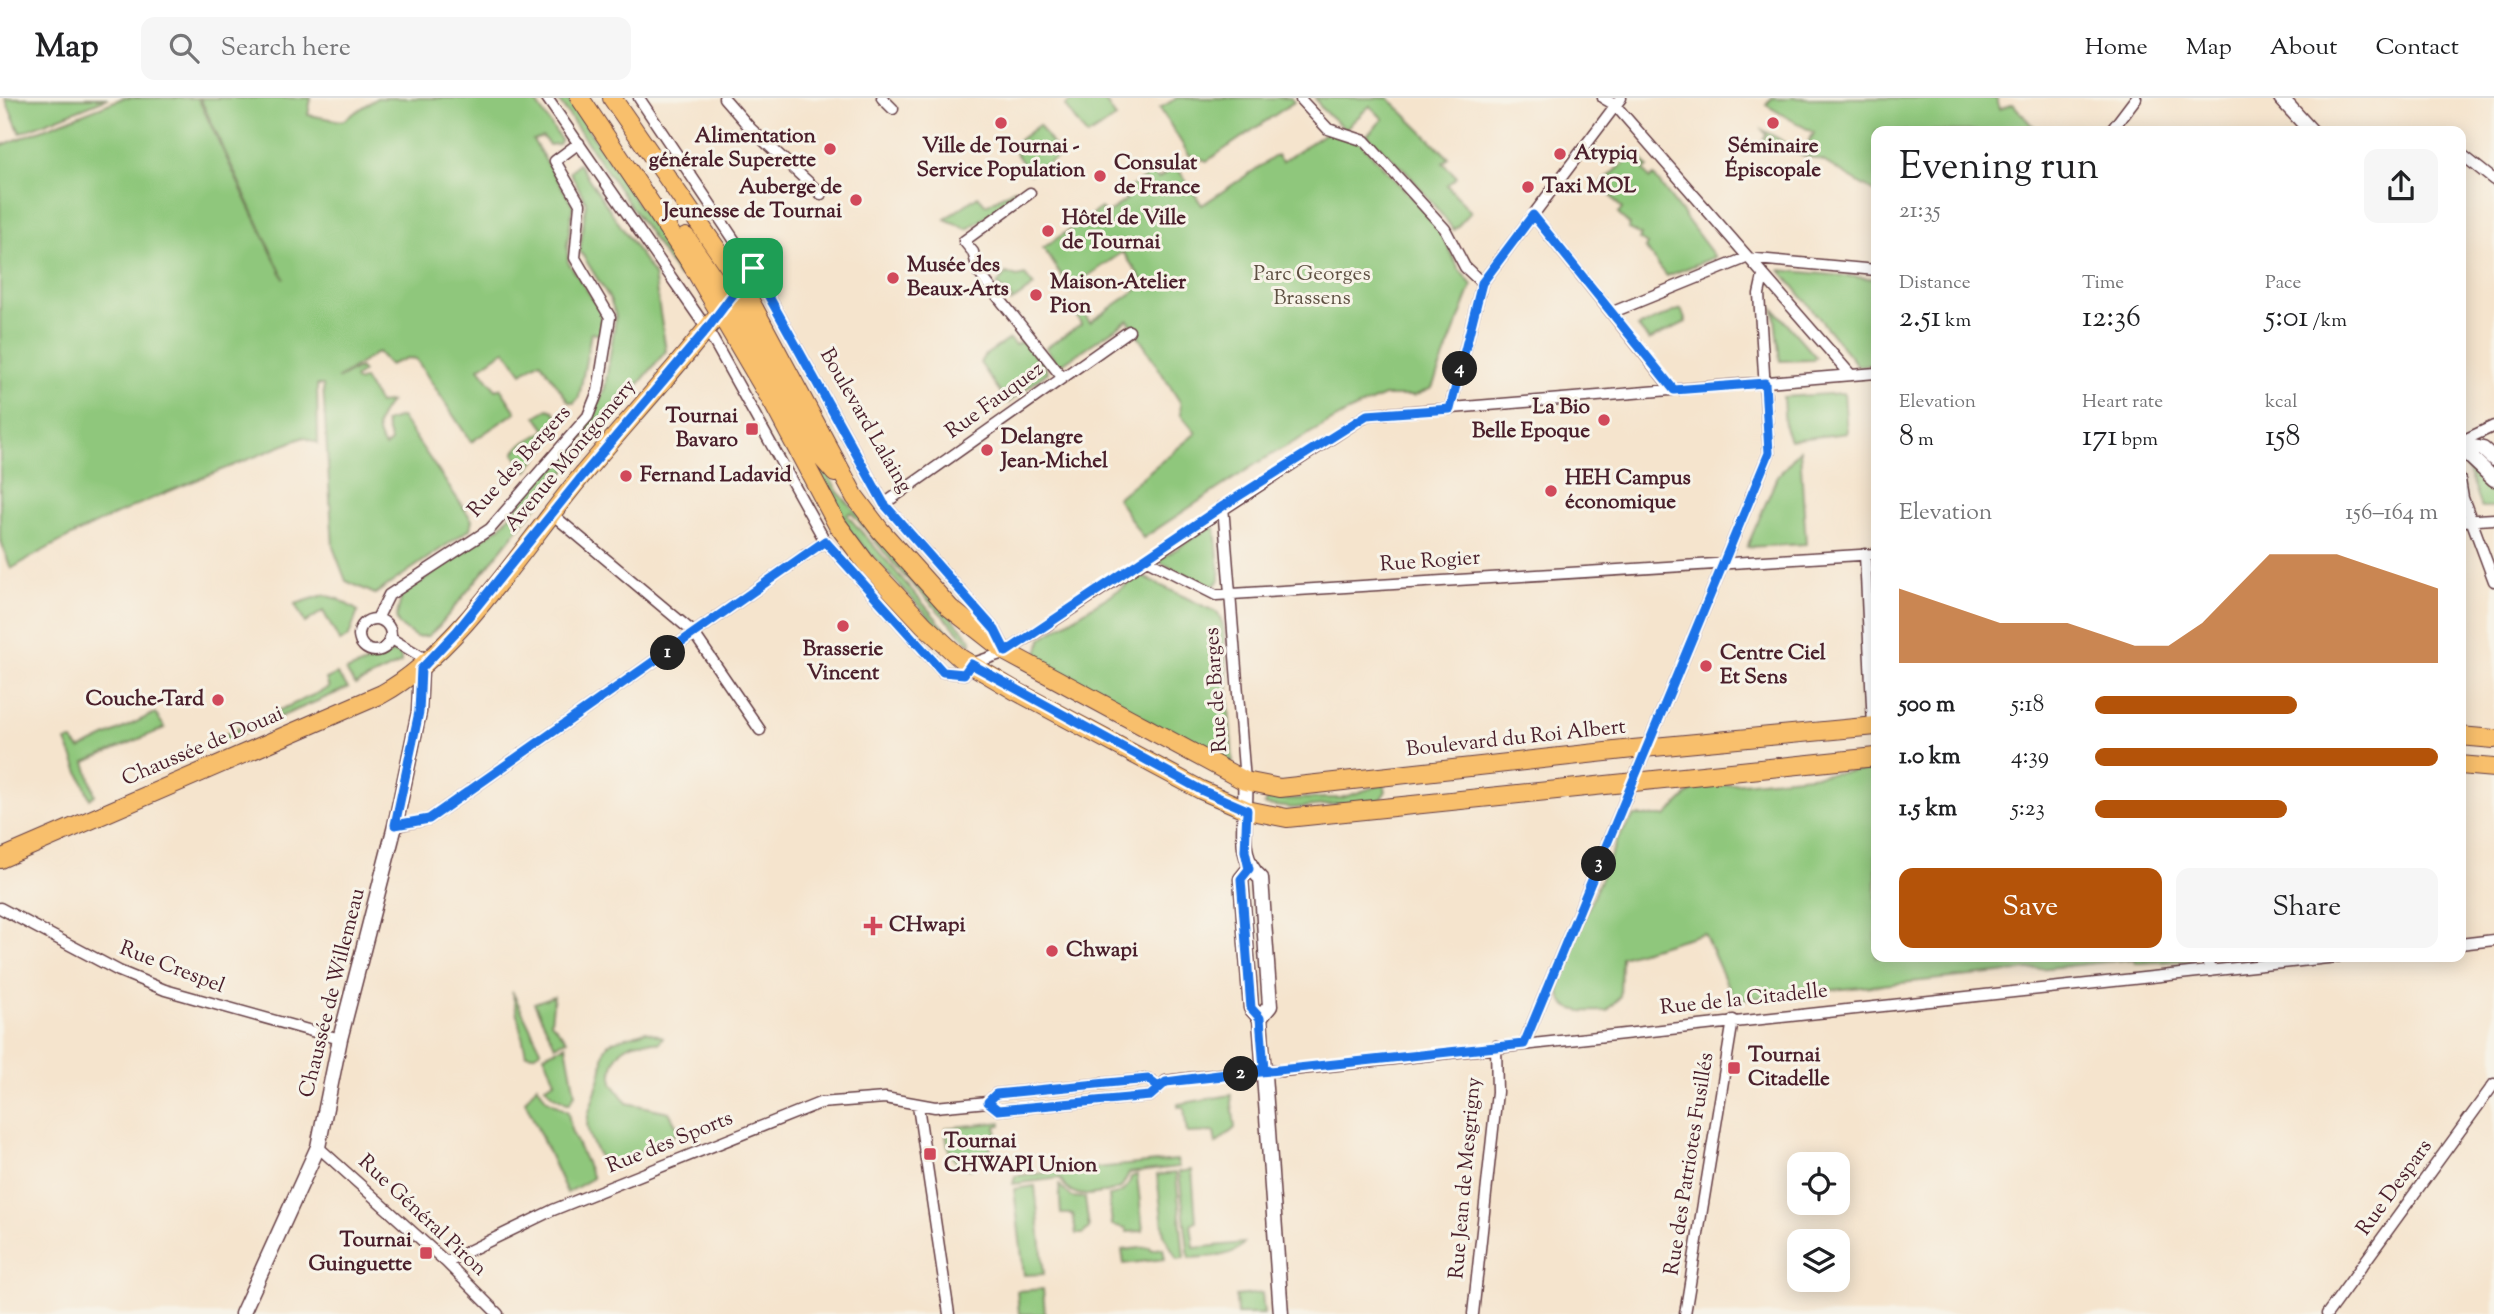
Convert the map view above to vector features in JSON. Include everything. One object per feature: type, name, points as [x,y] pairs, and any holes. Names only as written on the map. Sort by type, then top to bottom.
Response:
[{"type":"main road","points":[[580,98],[724,306],[809,443],[855,497]]},
{"type":"main road","name":"Boulevard Lalaing","points":[[612,98],[741,284],[855,497],[880,530],[950,608],[1006,652],[1245,781]]},
{"type":"main road","name":"Avenue Montgomery","points":[[425,665],[707,329],[741,284]]},
{"type":"main road","points":[[724,306],[837,524],[866,563],[924,625],[960,658],[1201,790],[1247,810],[1287,818],[1871,757]]},
{"type":"main road","name":"Chaussée de Douai","points":[[0,859],[382,694],[425,665]]},
{"type":"main road","name":"Boulevard du Roi Albert","points":[[1245,781],[1280,788],[1646,748],[1871,727]]},
{"type":"main road","points":[[2466,736],[2494,738]]},
{"type":"main road","points":[[2466,766],[2494,768]]},
{"type":"street","points":[[547,98],[707,329],[825,541],[943,672],[964,674],[971,664],[1006,652],[1147,560],[1223,506],[1367,415],[1871,373]]},
{"type":"street","points":[[724,98],[751,129],[821,194]]},
{"type":"street","points":[[882,98],[893,109]]},
{"type":"street","points":[[1603,98],[1618,102],[1746,258],[1851,375]]},
{"type":"street","points":[[2115,126],[2136,98]]},
{"type":"street","points":[[2281,98],[2306,126]]},
{"type":"street","name":"Boulevard Lalaing","points":[[642,99],[753,268],[884,504],[995,630],[1006,652]]},
{"type":"street","points":[[1301,100],[1328,129],[1365,141],[1445,229],[1465,267],[1482,283]]},
{"type":"street","points":[[1450,409],[1482,283],[1618,102]]},
{"type":"street","name":"Rue des Bergers","points":[[377,619],[389,595],[490,529],[588,416],[598,391],[610,317],[575,258],[580,204],[555,161],[579,143]]},
{"type":"street","points":[[2466,158],[2494,180]]},
{"type":"street","points":[[1030,193],[964,241],[973,252],[979,273],[1062,377]]},
{"type":"street","points":[[1533,215],[1674,390]]},
{"type":"street","points":[[1613,312],[1746,258],[1871,270]]},
{"type":"street","name":"Avenue Montgomery","points":[[741,284],[753,268]]},
{"type":"street","points":[[1524,1044],[1769,453],[1759,294],[1763,276]]},
{"type":"street","name":"Rue Fauquez","points":[[884,504],[1129,331]]},
{"type":"street","points":[[2466,441],[2494,426]]},
{"type":"street","points":[[2466,445],[2483,449],[2494,459]]},
{"type":"street","points":[[2466,450],[2494,479]]},
{"type":"street","points":[[2466,505],[2494,581]]},
{"type":"street","name":"Rue de Barges","points":[[1223,506],[1247,810],[1245,851],[1249,869],[1241,879],[1251,1008],[1260,1018],[1281,1314]]},
{"type":"street","points":[[552,514],[693,632],[760,730]]},
{"type":"street","points":[[2466,521],[2494,519]]},
{"type":"street","points":[[395,825],[429,819],[825,541]]},
{"type":"street","name":"Rue Rogier","points":[[1147,560],[1216,595],[1871,554]]},
{"type":"street","points":[[390,638],[385,647],[376,650],[362,644],[360,629],[367,621],[377,619],[386,624],[390,638],[425,665]]},
{"type":"street","name":"Chaussée de Willemeau","points":[[242,1314],[318,1147],[340,1039],[395,825],[419,712],[425,665]]},
{"type":"street","name":"Rue Crespel","points":[[0,908],[120,971],[165,990],[340,1039]]},
{"type":"street","points":[[2466,943],[2494,940]]},
{"type":"street","points":[[2207,962],[2211,971]]},
{"type":"street","name":"Rue de la Citadelle","points":[[988,1102],[998,1110],[1150,1096],[1166,1082],[1264,1069],[1282,1071],[1733,1020],[2292,962]]},
{"type":"street","name":"Rue des Patriotes Fusillés","points":[[1685,1314],[1733,1020]]},
{"type":"street","name":"Rue Jean de Mesgrigny","points":[[1473,1314],[1497,1092],[1496,1046]]},
{"type":"street","name":"Rue de la Citadelle","points":[[918,1106],[988,1102],[996,1094],[1148,1079],[1158,1087]]},
{"type":"street","name":"Rue Despars","points":[[2327,1314],[2494,1084]]},
{"type":"street","name":"Rue des Sports","points":[[446,1262],[552,1210],[820,1103],[885,1097],[918,1106]]},
{"type":"street","points":[[918,1106],[949,1314]]},
{"type":"street","name":"Rue Général Piron","points":[[318,1147],[446,1262],[498,1314]]},
{"type":"green space","points":[[5,98],[108,98],[20,133]]},
{"type":"green space","points":[[123,98],[198,98],[284,279],[200,98],[311,98],[308,115],[342,121],[377,98],[533,98],[561,140],[559,144],[549,145],[543,137],[533,140],[573,205],[567,246],[568,262],[601,311],[602,335],[591,333],[579,397],[574,403],[569,402],[540,361],[522,373],[505,350],[479,368],[496,390],[500,388],[516,412],[471,442],[416,359],[407,358],[389,365],[378,352],[337,379],[359,368],[363,372],[354,378],[357,382],[364,379],[379,403],[390,402],[377,429],[385,447],[391,442],[385,422],[401,417],[472,520],[470,529],[375,594],[346,581],[333,547],[323,385],[317,385],[318,443],[304,437],[192,482],[82,531],[11,569],[0,538],[0,146]]},
{"type":"green space","points":[[557,98],[567,98],[684,273],[679,277]]},
{"type":"green space","points":[[1074,98],[1103,98],[1116,118],[1087,136],[1065,106]]},
{"type":"green space","points":[[1177,98],[1291,98],[1294,102],[1207,161],[1189,155],[1160,108]]},
{"type":"green space","points":[[1315,98],[1388,98],[1449,158],[1443,163],[1457,177],[1447,185],[1471,212],[1454,230],[1407,172],[1367,135],[1383,119],[1370,106],[1345,129],[1322,109]]},
{"type":"green space","points":[[1772,98],[1996,98],[2000,109],[2013,104],[2033,126],[1871,126],[1871,190],[1823,161],[1761,143],[1766,135],[1763,130],[1802,152],[1814,133],[1766,105]]},
{"type":"green space","points":[[1039,125],[1060,156],[1030,174],[1011,146]]},
{"type":"green space","name":"Parc Georges Brassens","points":[[1327,132],[1354,136],[1436,223],[1459,269],[1472,285],[1432,388],[1414,396],[1384,396],[1348,412],[1262,460],[1143,538],[1117,498],[1196,433],[1181,415],[1180,402],[1128,320],[1059,366],[1046,348],[1081,324],[1076,314],[1082,311],[1090,322],[1145,284],[1123,252],[1070,288],[1043,248],[1101,208],[1106,214],[1126,200],[1122,193],[1153,172],[1158,179],[1176,166],[1202,205],[1277,155],[1282,162]]},
{"type":"green space","points":[[1636,152],[1648,167],[1644,170],[1650,179],[1654,176],[1715,257],[1667,276],[1645,248],[1647,244],[1639,239],[1641,235],[1628,229],[1630,225],[1618,214],[1622,209],[1601,184]]},
{"type":"green space","points":[[578,163],[654,275],[666,351],[611,418],[597,424],[586,435],[572,463],[439,626],[428,636],[416,637],[399,625],[396,618],[402,595],[501,526],[592,417],[605,388],[616,316],[610,299],[580,251],[586,202],[570,172]]},
{"type":"green space","points":[[1014,189],[1016,192],[1001,207],[967,229],[945,219],[978,196],[986,205]]},
{"type":"green space","points":[[1780,270],[1871,279],[1871,365],[1858,366]]},
{"type":"green space","points":[[1006,273],[1017,277],[1025,275],[1034,286],[1011,302],[1011,297],[997,285]]},
{"type":"green space","points":[[1681,309],[1686,322],[1649,340],[1638,327]]},
{"type":"green space","points":[[1774,309],[1816,357],[1813,360],[1780,361]]},
{"type":"green space","points":[[747,337],[838,492],[971,639],[971,645],[899,570],[851,512],[847,515],[940,623],[966,648],[954,644],[851,533]]},
{"type":"green space","points":[[1009,339],[1015,345],[1026,339],[1048,372],[1008,403],[980,363],[984,356]]},
{"type":"green space","points":[[1844,393],[1847,433],[1790,440],[1785,427],[1783,397]]},
{"type":"green space","points":[[548,409],[554,411],[563,426],[527,471],[514,454],[519,446],[546,430],[536,416]]},
{"type":"green space","points":[[1800,450],[1806,544],[1747,547],[1777,477]]},
{"type":"green space","points":[[2466,462],[2494,486],[2494,507],[2481,507]]},
{"type":"green space","points":[[1210,527],[1215,528],[1220,579],[1214,586],[1161,563],[1161,559]]},
{"type":"green space","points":[[1141,576],[1218,613],[1223,625],[1233,763],[1221,761],[1041,664],[1037,653],[1042,638]]},
{"type":"green space","points":[[324,595],[338,599],[358,611],[349,636],[340,642],[323,611],[305,623],[295,604]]},
{"type":"green space","points":[[396,651],[401,657],[401,663],[355,685],[346,671]]},
{"type":"green space","points":[[337,674],[348,688],[226,740],[224,735],[329,688],[326,679]]},
{"type":"green space","points":[[155,713],[165,728],[85,762],[95,795],[90,799],[66,741],[72,740],[80,749]]},
{"type":"green space","points":[[1871,770],[1871,962],[2106,962],[1734,1000],[1704,933],[1621,957],[1620,997],[1607,1011],[1570,1008],[1560,997],[1560,974],[1618,838],[1634,816],[1666,816],[1695,788]]},
{"type":"green space","points":[[1384,784],[1386,791],[1380,800],[1293,808],[1264,805],[1267,799],[1341,798]]},
{"type":"green space","points":[[512,991],[541,1050],[533,1055],[526,1054]]},
{"type":"green space","points":[[554,996],[551,1022],[567,1040],[555,1045],[534,1003]]},
{"type":"green space","points":[[646,1031],[663,1037],[659,1043],[639,1042],[624,1049],[614,1062],[612,1083],[627,1103],[669,1112],[680,1132],[607,1168],[588,1129],[589,1111],[601,1073],[604,1052],[614,1041]]},
{"type":"green space","points":[[566,1045],[575,1094],[569,1104],[552,1095],[545,1086],[555,1081],[544,1055]]},
{"type":"green space","points":[[537,1085],[546,1099],[568,1112],[571,1130],[593,1178],[567,1193],[525,1101]]},
{"type":"green space","points":[[1231,1095],[1235,1128],[1216,1144],[1214,1132],[1187,1133],[1184,1107],[1178,1107],[1178,1104]]},
{"type":"green space","points":[[1001,1122],[1001,1125],[996,1126],[997,1143],[989,1143],[992,1157],[973,1159],[971,1169],[954,1159],[948,1148],[946,1128]]},
{"type":"green space","points":[[1177,1160],[1179,1167],[1129,1173],[1121,1188],[1095,1194],[1086,1195],[1072,1191],[1060,1178],[1013,1184],[1015,1176]]},
{"type":"green space","points":[[1192,1170],[1196,1221],[1191,1224],[1194,1248],[1244,1243],[1233,1252],[1189,1258],[1179,1172]]},
{"type":"green space","points":[[1176,1173],[1184,1258],[1177,1259],[1164,1235],[1157,1175]]},
{"type":"green space","points":[[1137,1175],[1143,1231],[1127,1232],[1126,1228],[1112,1225],[1109,1196],[1124,1190],[1131,1177]]},
{"type":"green space","points":[[1059,1185],[1072,1197],[1085,1198],[1089,1228],[1083,1234],[1076,1234],[1073,1214],[1061,1214]]},
{"type":"green space","points":[[1035,1186],[1044,1274],[1024,1275],[1014,1189]]},
{"type":"green space","points":[[1150,1247],[1151,1250],[1163,1248],[1165,1259],[1124,1264],[1122,1250]]},
{"type":"green space","points":[[1043,1289],[1045,1314],[1019,1314],[1017,1291]]},
{"type":"green space","points":[[1262,1293],[1264,1314],[1237,1314],[1236,1296]]},
{"type":"place","name":"Ville de Tournai - Service Population","points":[[1001,123]]},
{"type":"place","name":"Séminaire Épiscopale","points":[[1773,123]]},
{"type":"place","name":"Alimentation générale Superette","points":[[830,149]]},
{"type":"place","name":"Atypiq","points":[[1560,154]]},
{"type":"place","name":"Consulat de France","points":[[1100,176]]},
{"type":"place","name":"Taxi MOL","points":[[1528,187]]},
{"type":"place","name":"Auberge de Jeunesse de Tournai","points":[[856,200]]},
{"type":"place","name":"Hôtel de Ville de Tournai","points":[[1048,231]]},
{"type":"place","name":"Musée des Beaux-Arts","points":[[893,278]]},
{"type":"place","name":"Maison-Atelier Pion","points":[[1036,295]]},
{"type":"place","name":"La Bio Belle Epoque","points":[[1604,420]]},
{"type":"place","name":"Tournai Bavaro","points":[[752,429]]},
{"type":"place","name":"Delangre Jean-Michel","points":[[987,450]]},
{"type":"place","name":"Fernand Ladavid","points":[[626,476]]},
{"type":"place","name":"HEH Campus économique","points":[[1551,491]]},
{"type":"place","name":"Brasserie Vincent","points":[[843,626]]},
{"type":"place","name":"Centre Ciel Et Sens","points":[[1706,666]]},
{"type":"place","name":"Couche-Tard","points":[[218,700]]},
{"type":"place","name":"CHwapi","points":[[873,926]]},
{"type":"place","name":"Chwapi","points":[[1052,951]]},
{"type":"place","name":"Tournai Citadelle","points":[[1734,1068]]},
{"type":"place","name":"Tournai CHWAPI Union","points":[[930,1154]]},
{"type":"place","name":"Tournai Guinguette","points":[[426,1253]]},
{"type":"route","points":[[753,268],[707,329],[579,480],[457,631],[421,669],[419,712],[395,825],[429,819],[825,541],[943,672],[964,674],[971,664],[1014,690],[1201,790],[1247,810],[1245,851],[1249,869],[1241,879],[1251,1008],[1260,1018],[1264,1069],[1166,1082],[1158,1087],[1148,1079],[996,1094],[988,1102],[998,1110],[1150,1096],[1166,1082],[1249,1073],[1264,1069],[1282,1071],[1524,1044],[1769,453],[1765,383],[1674,390],[1533,215],[1482,283],[1450,409],[1367,415],[1223,506],[1147,560],[1006,652],[995,630],[884,504],[753,268]]}]
